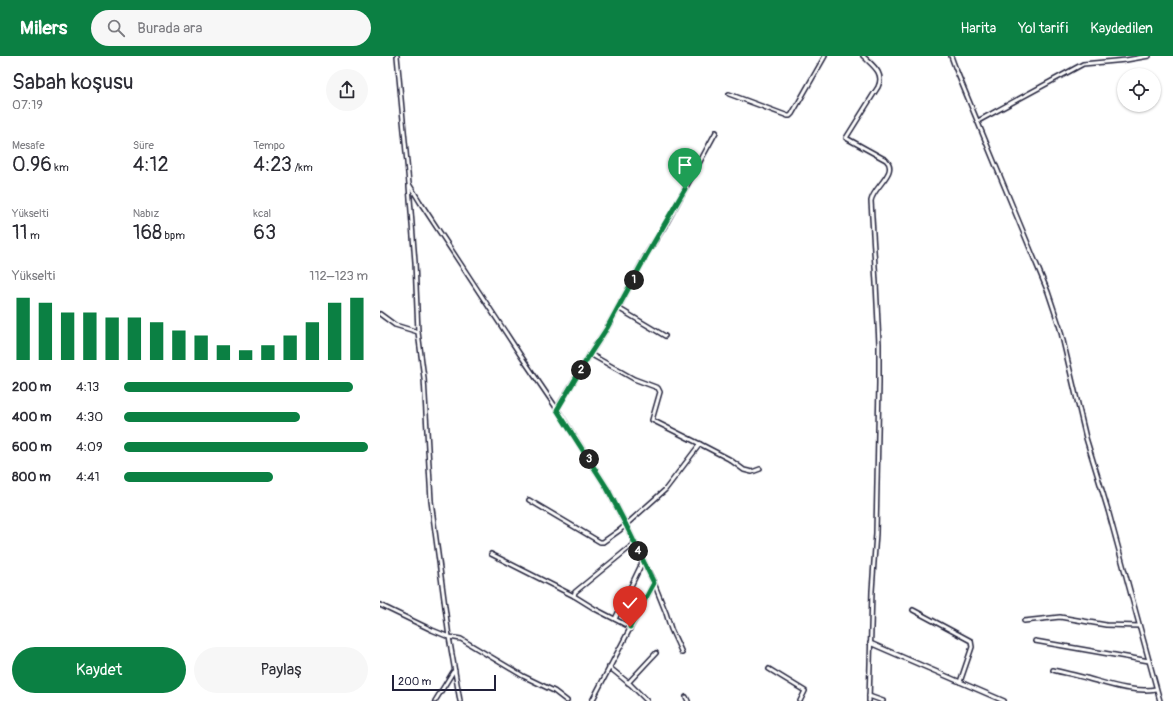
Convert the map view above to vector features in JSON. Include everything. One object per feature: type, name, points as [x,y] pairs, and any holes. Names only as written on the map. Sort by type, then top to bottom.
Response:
[{"type":"street","points":[[396,56],[416,262],[418,332],[424,378],[431,501],[449,637],[460,701]]},
{"type":"street","points":[[729,94],[790,116],[825,56]]},
{"type":"street","points":[[864,56],[879,73],[880,82],[846,138],[889,162],[890,168],[890,171],[873,194],[871,201],[878,328],[879,383],[876,533],[872,591],[869,701]]},
{"type":"street","points":[[952,56],[955,67],[1048,292],[1060,328],[1086,438],[1108,510],[1160,701]]},
{"type":"street","points":[[978,121],[1083,64],[1126,60],[1149,56]]},
{"type":"street","points":[[557,410],[607,328],[716,132]]},
{"type":"street","points":[[409,184],[607,488],[644,561],[682,653]]},
{"type":"street","points":[[618,308],[666,336]]},
{"type":"street","points":[[380,314],[395,325],[418,332]]},
{"type":"street","points":[[590,354],[634,379],[658,388],[660,392],[652,420],[729,459],[744,470],[752,472],[760,469]]},
{"type":"street","points":[[529,500],[601,542],[626,525],[665,490],[700,444]]},
{"type":"street","points":[[574,596],[576,592],[634,543]]},
{"type":"street","points":[[491,554],[574,596],[595,609],[630,627]]},
{"type":"street","points":[[615,619],[644,561]]},
{"type":"street","points":[[592,701],[654,583]]},
{"type":"street","points":[[380,605],[432,630],[449,637],[461,639],[523,676],[554,690],[567,701]]},
{"type":"street","points":[[913,610],[970,641],[972,647],[960,682]]},
{"type":"street","points":[[1024,621],[1060,617],[1106,625],[1139,626]]},
{"type":"street","points":[[1035,641],[1149,661]]},
{"type":"street","points":[[870,643],[1004,701]]},
{"type":"street","points":[[628,683],[656,652]]},
{"type":"street","points":[[609,667],[647,701]]},
{"type":"street","points":[[769,669],[805,691],[800,701]]},
{"type":"street","points":[[1053,670],[1112,685],[1143,690],[1156,689]]},
{"type":"street","points":[[435,701],[455,671]]},
{"type":"street","points":[[869,696],[884,701]]},
{"type":"route","points":[[630,627],[654,583],[607,488],[557,410],[628,292],[646,256],[685,189]]}]
